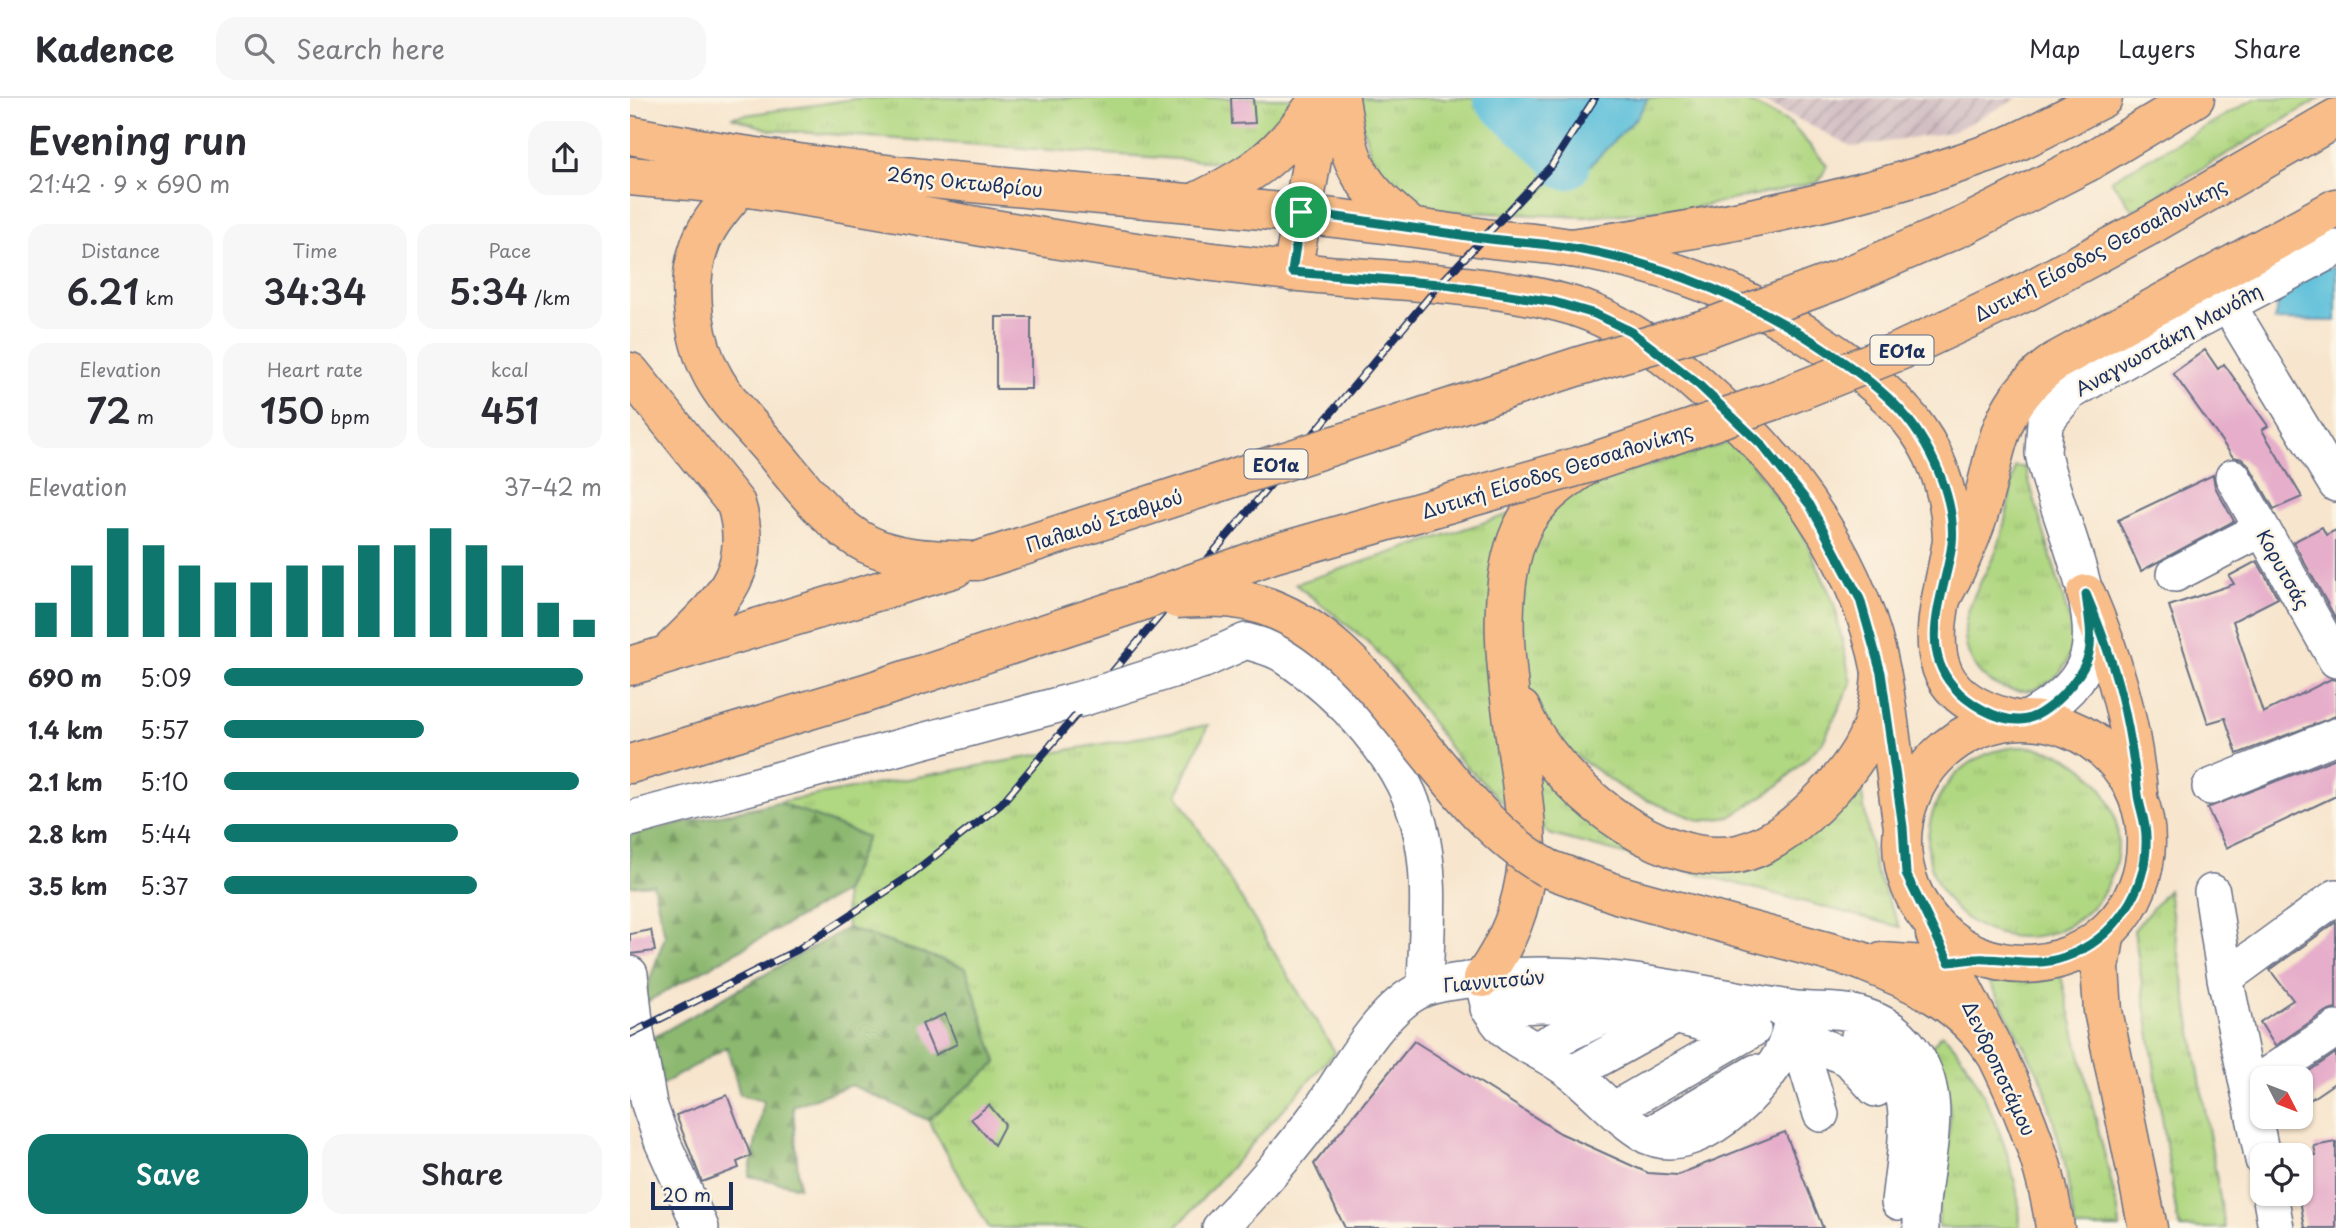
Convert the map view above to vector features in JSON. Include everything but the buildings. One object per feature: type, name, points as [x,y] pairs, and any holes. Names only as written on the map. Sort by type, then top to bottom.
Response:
[{"type":"main road","points":[[1196,202],[1232,184],[1275,155],[1294,136],[1321,98]]},
{"type":"main road","points":[[1292,272],[1321,98]]},
{"type":"main road","points":[[1340,98],[1346,139],[1359,175],[1380,200],[1409,225]]},
{"type":"main road","points":[[1570,248],[1687,231],[1839,199],[2000,149],[2103,98]]},
{"type":"main road","name":"Παλαιού Σταθμού","points":[[648,661],[977,561],[1708,328],[1838,280],[1965,225],[2088,162],[2195,98]]},
{"type":"main road","name":"Δυτική Είσοδος Θεσσαλονίκης","points":[[1140,602],[1273,554],[1590,463],[1773,401],[1902,350],[2028,291],[2151,225],[2336,118]]},
{"type":"main road","name":"26ης Οκτωβρίου","points":[[630,135],[746,155],[972,183],[1301,212]]},
{"type":"main road","name":"26ης Οκτωβρίου","points":[[630,176],[740,186],[1094,246],[1292,272]]},
{"type":"main road","points":[[740,186],[709,225],[698,248],[693,278],[699,336],[715,380],[799,482],[838,523],[866,543],[919,558],[977,561]]},
{"type":"main road","points":[[1941,599],[1967,548],[2008,412],[2035,376],[2056,361],[2336,208]]},
{"type":"main road","points":[[1301,212],[1570,248],[1641,263],[1721,290],[1823,347],[1898,406],[1929,449],[1948,503],[1952,541],[1935,641],[1937,657],[1946,678],[1973,702],[2020,720]]},
{"type":"main road","name":"Δενδροποτάμου","points":[[1292,272],[1440,284],[1554,302],[1595,314],[1630,331],[1707,392],[1754,437],[1788,475],[1846,568],[1871,631],[1881,673],[1903,827],[1906,874],[2031,1131],[2049,1216]]},
{"type":"main road","points":[[630,372],[736,504],[743,542],[740,564],[732,583],[648,661]]},
{"type":"main road","points":[[1486,993],[1513,927],[1524,892],[1527,863],[1523,789],[1509,680],[1504,611],[1512,558],[1521,528],[1562,481],[1590,463]]},
{"type":"main road","points":[[2086,594],[2106,641],[2124,697],[2135,752],[2138,798]]},
{"type":"main road","points":[[1140,602],[1216,596],[1247,601],[1282,613],[1317,633],[1359,671],[1481,818],[1515,847],[1549,869],[1610,892],[1859,960],[1947,1001],[1979,1030],[1995,1053]]},
{"type":"main road","name":"ΕΟ1α","points":[[630,764],[879,689],[1140,602]]},
{"type":"main road","points":[[1509,680],[1539,745],[1580,791],[1639,831],[1691,852],[1716,856],[1751,850],[1772,840],[1806,814],[1838,781],[1861,753],[1872,731],[1880,705],[1881,673]]},
{"type":"main road","name":"Δενδροποτάμου","points":[[1903,827],[1915,787],[1940,754],[1975,730],[2020,720],[2061,725],[2094,741],[2121,766],[2138,798],[2146,836],[2142,875],[2131,901],[2106,932],[2081,950],[2051,961],[2020,964],[1988,959],[1952,941],[1926,915]]},
{"type":"main road","name":"Δενδροποτάμου","points":[[2106,932],[2099,968],[2103,1012],[2148,1228]]},
{"type":"main road","points":[[1859,960],[1925,965],[1988,959]]},
{"type":"street","name":"Αναγνωστάκη Μανόλη","points":[[2020,720],[2059,698],[2084,666],[2090,637],[2086,594],[2046,468],[2042,444],[2045,422],[2057,404],[2076,389],[2336,248]]},
{"type":"street","points":[[2228,306],[2336,484]]},
{"type":"street","name":"Κορυτσάς","points":[[2233,477],[2336,660]]},
{"type":"street","points":[[2175,574],[2262,529]]},
{"type":"street","points":[[630,818],[1084,698],[1203,660],[1246,641],[1283,654],[1333,695],[1374,740],[1403,783],[1419,824],[1426,877],[1425,988]]},
{"type":"street","points":[[2210,787],[2336,736]]},
{"type":"street","points":[[2212,892],[2225,978],[2259,1143]]},
{"type":"street","points":[[2225,978],[2336,897]]},
{"type":"street","points":[[630,974],[636,1031],[649,1104],[662,1141],[701,1228]]},
{"type":"street","name":"Γιαννιτσών","points":[[1220,1228],[1282,1160],[1390,1015],[1413,994],[1425,988],[1486,993],[1563,975],[1642,980],[1800,1023],[1840,1025],[1882,1052],[1895,1069],[1903,1090],[1906,1124],[1897,1228]]},
{"type":"street","points":[[1486,993],[1556,1003],[1625,1006],[1678,1015],[1728,1032]]},
{"type":"street","points":[[1486,993],[1503,1031],[1538,1048],[1647,1136],[1775,1061],[1800,1023]]},
{"type":"street","points":[[1538,1048],[1625,1006]]},
{"type":"street","name":"Γιαννιτσών","points":[[1800,1023],[1841,1011],[1865,1016],[1892,1030],[1915,1055],[1928,1085],[1932,1113],[1921,1228]]},
{"type":"street","points":[[1595,1093],[1678,1015]]},
{"type":"street","points":[[1800,1023],[1807,1068],[1821,1114]]},
{"type":"street","points":[[1595,1093],[1728,1032],[1800,1023],[1850,1060],[1876,1089]]},
{"type":"street","points":[[2248,1088],[2336,1029]]},
{"type":"street","points":[[2272,1206],[2276,1228]]},
{"type":"shaded area","points":[[1756,98],[2018,98],[1952,132],[1853,147]]},
{"type":"green space","points":[[861,98],[1307,98],[1291,122],[1233,163],[771,130],[731,117]]},
{"type":"green space","points":[[1355,98],[1741,98],[1790,123],[1827,165],[1819,182],[1692,208],[1585,217],[1441,211],[1414,205],[1378,182]]},
{"type":"green space","points":[[2256,98],[2320,98],[2133,210],[2111,180]]},
{"type":"green space","points":[[1735,441],[1802,532],[1834,603],[1851,683],[1823,742],[1778,786],[1730,817],[1701,821],[1631,794],[1560,745],[1530,764],[1709,866],[1858,772],[1875,870],[1900,927],[1552,835],[1504,804],[1455,755],[1396,673],[1366,640],[1295,584],[1562,497],[1594,481]]},
{"type":"green space","points":[[2015,467],[2025,467],[2074,636],[2066,664],[2051,681],[2020,691],[2004,688],[1990,681],[1978,670],[1969,654],[1965,635],[1965,624],[1972,601],[2001,536]]},
{"type":"green space","points":[[1208,725],[1177,794],[1335,1052],[1176,1228],[989,1228],[928,1120],[997,1063],[966,968],[847,928],[844,892],[867,837],[778,802]]},
{"type":"green space","points":[[2023,747],[2042,748],[2059,754],[2090,775],[2111,806],[2117,823],[2117,861],[2111,878],[2090,909],[2059,930],[2042,936],[2023,937],[2004,936],[1987,930],[1956,909],[1935,878],[1929,861],[1928,842],[1929,823],[1935,806],[1956,775],[1987,754],[2004,748]]},
{"type":"green space","points":[[778,802],[867,837],[844,892],[641,1005],[665,936],[653,884],[630,886],[630,835]]},
{"type":"green space","points":[[2168,890],[2225,1228],[2181,1228],[2177,1218],[2134,930]]},
{"type":"green space","points":[[847,928],[966,968],[997,1063],[928,1120],[851,1085],[793,1106],[799,1187],[749,1176],[764,1101],[740,1095],[727,1047],[661,1085],[651,1039]]},
{"type":"green space","points":[[2060,972],[2118,1210],[2120,1228],[2075,1228],[2065,1164],[2043,1082],[1986,976],[2044,977]]},
{"type":"green space","points":[[1942,1034],[1970,1070],[1997,1125],[2015,1183],[2019,1228],[1939,1228],[1941,1180],[1950,1117],[1943,1072],[1931,1047]]},
{"type":"water","points":[[1503,98],[1648,98],[1638,116],[1579,177]]},
{"type":"water","points":[[2288,266],[2336,267],[2336,321],[2274,320]]},
{"type":"waterway","points":[[1498,98],[1560,155],[1566,165]]},
{"type":"railway","points":[[630,1034],[797,950],[905,879],[1001,804],[1440,284],[1552,165],[1595,98]]},
{"type":"route","points":[[1301,212],[1570,248],[1617,257],[1686,276],[1742,300],[1796,330],[1886,394],[1920,433],[1937,466],[1946,494],[1952,541],[1937,615],[1935,641],[1941,668],[1961,695],[1988,712],[2015,720],[2025,720],[2048,707],[2074,682],[2087,660],[2090,637],[2086,594],[2106,641],[2124,697],[2135,752],[2138,798],[2146,827],[2146,856],[2142,875],[2120,918],[2087,947],[2059,959],[2035,964],[2004,963],[1988,959],[1949,962],[1906,874],[1902,850],[1903,827],[1890,727],[1871,631],[1846,568],[1810,505],[1788,475],[1741,423],[1699,385],[1630,331],[1595,314],[1554,302],[1440,284],[1292,272],[1301,212]]}]
